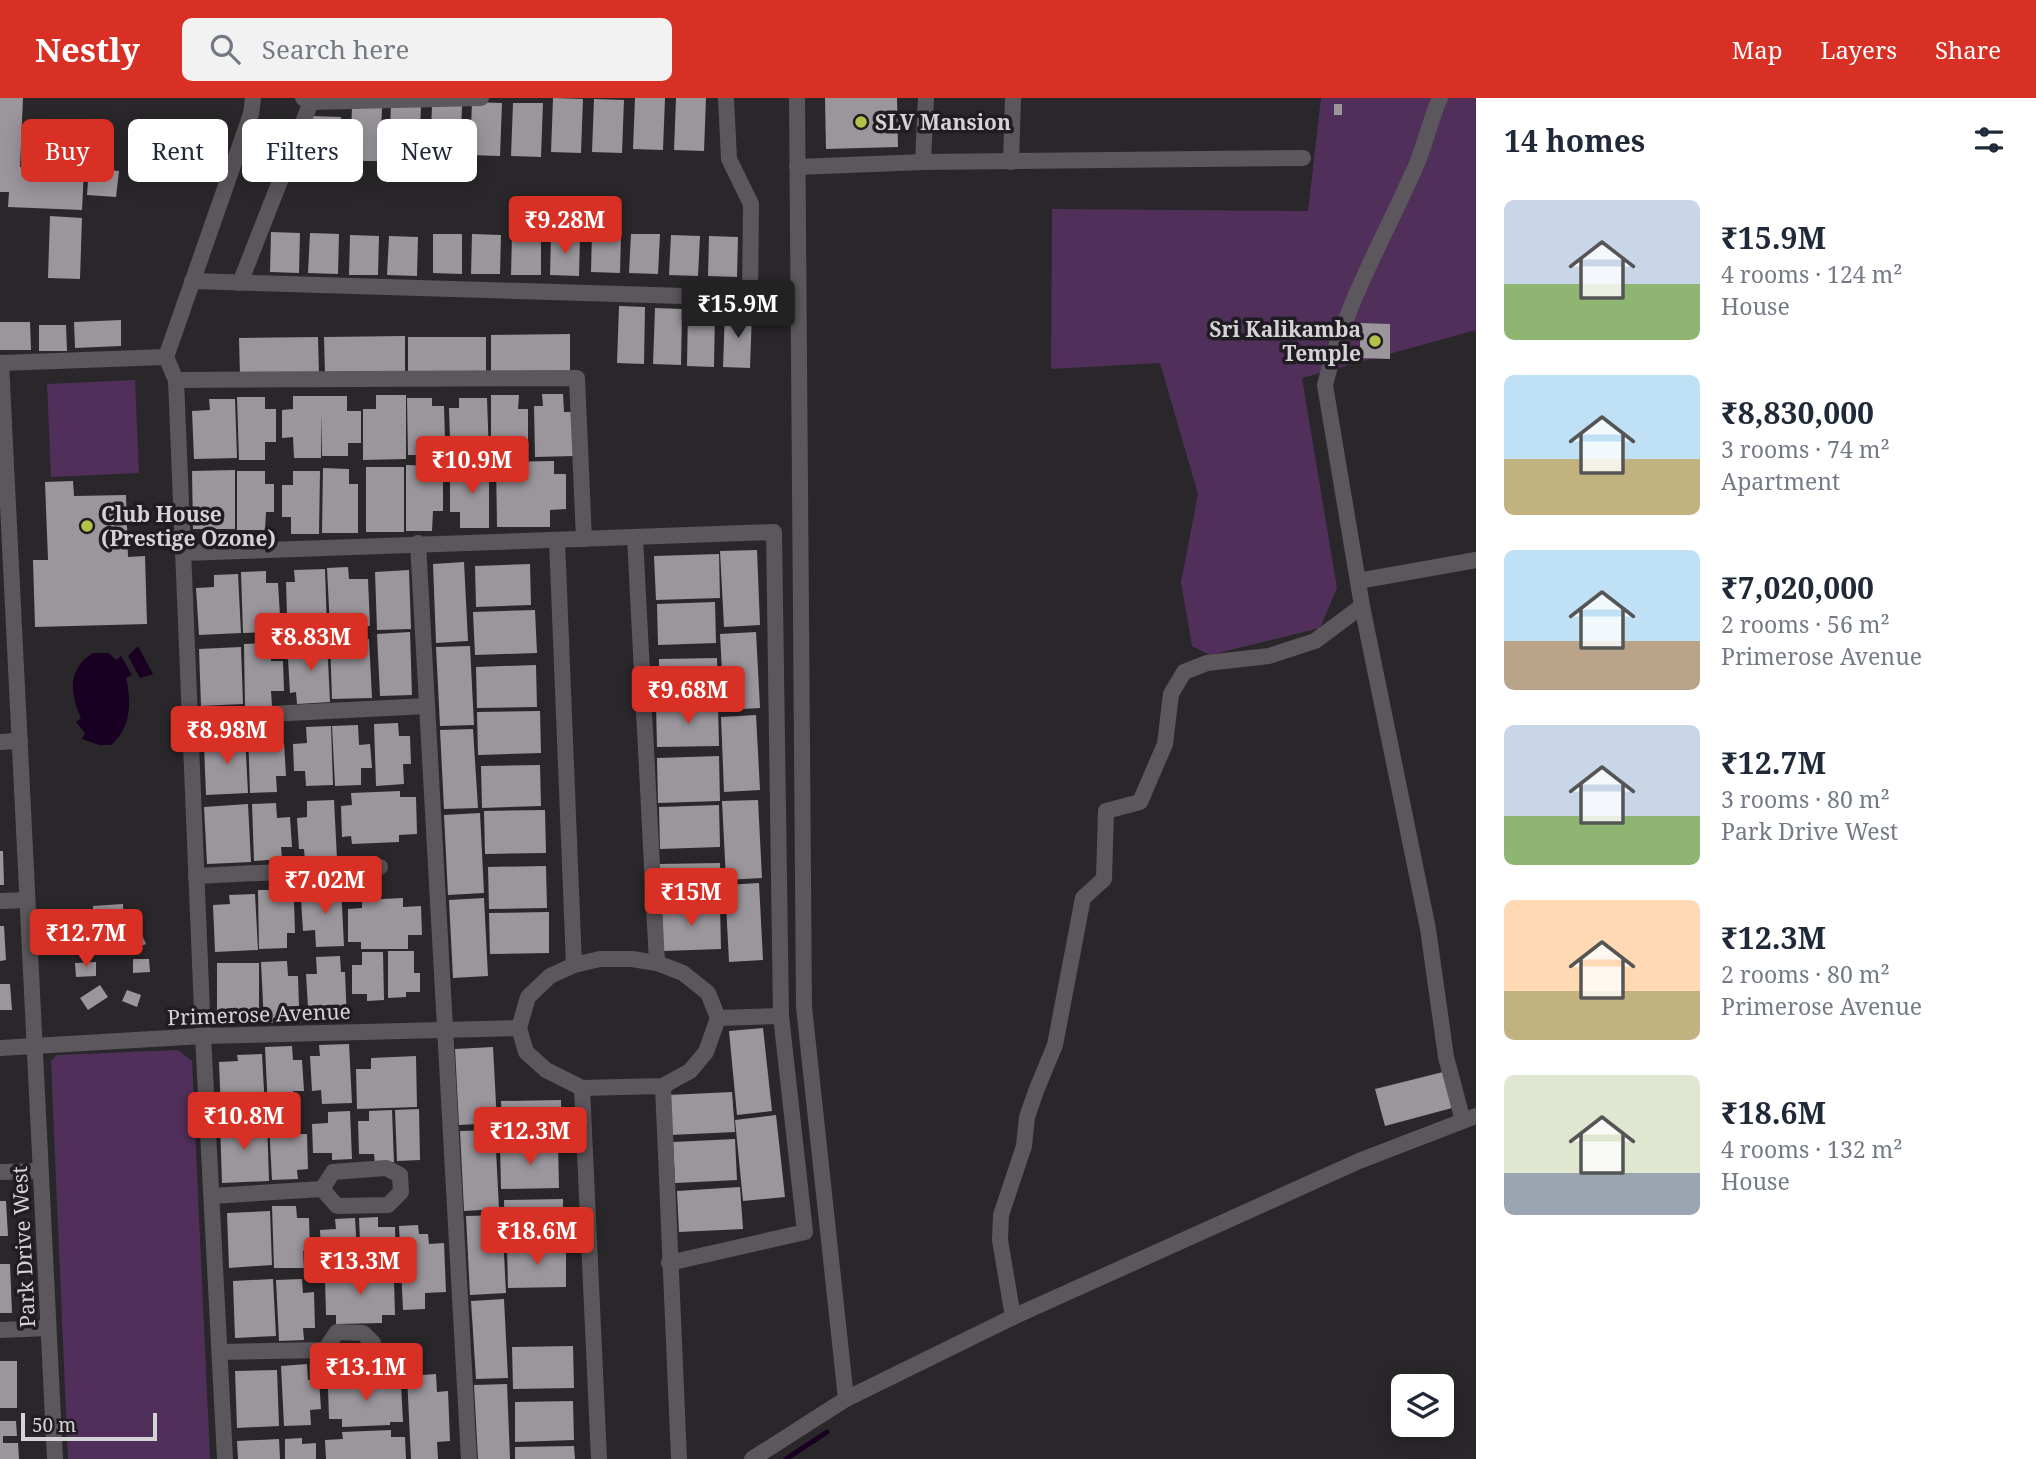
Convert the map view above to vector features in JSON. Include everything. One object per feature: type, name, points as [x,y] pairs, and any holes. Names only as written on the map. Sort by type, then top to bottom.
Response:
[{"type":"street","points":[[225,1459],[203,1036],[176,380],[166,357],[251,114],[253,98]]},
{"type":"street","points":[[240,283],[307,100],[481,98]]},
{"type":"street","points":[[192,281],[750,298],[751,204],[729,159],[726,98]]},
{"type":"street","points":[[797,98],[804,1007],[846,1399]]},
{"type":"street","points":[[923,162],[926,98]]},
{"type":"street","points":[[1011,162],[1013,98]]},
{"type":"street","points":[[752,1459],[846,1399],[1013,1317],[1359,1161],[1469,1118],[1447,1057],[1428,929],[1362,606],[1325,386],[1336,345],[1369,264],[1416,166],[1440,98]]},
{"type":"street","points":[[797,167],[923,162],[1303,158]]},
{"type":"street","points":[[0,362],[166,357]]},
{"type":"street","name":"Park Drive West","points":[[0,362],[5,556],[20,741],[55,1459]]},
{"type":"street","points":[[176,380],[577,378],[584,539]]},
{"type":"street","points":[[183,554],[418,543],[774,532],[781,1016],[804,1232],[669,1263]]},
{"type":"street","points":[[635,537],[657,963]]},
{"type":"street","points":[[557,540],[574,965]]},
{"type":"street","points":[[418,543],[469,1459]]},
{"type":"street","points":[[1358,581],[1476,560]]},
{"type":"street","points":[[1013,1317],[1000,1240],[1001,1215],[1024,1146],[1027,1117],[1035,1091],[1055,1045],[1083,898],[1104,879],[1106,811],[1140,802],[1165,744],[1171,694],[1184,672],[1208,663],[1269,656],[1315,641],[1362,606]]},
{"type":"street","points":[[190,718],[427,706]]},
{"type":"street","points":[[0,741],[20,741]]},
{"type":"street","points":[[196,876],[380,867]]},
{"type":"street","points":[[0,901],[27,900]]},
{"type":"street","points":[[614,959],[657,963],[683,973],[708,993],[718,1018],[706,1052],[690,1071],[663,1086],[582,1088],[546,1070],[526,1052],[519,1028],[528,997],[550,976],[574,965],[614,959]]},
{"type":"street","points":[[718,1018],[781,1016]]},
{"type":"street","name":"Primerose Avenue","points":[[0,1048],[203,1036],[519,1028]]},
{"type":"street","points":[[663,1086],[679,1459]]},
{"type":"street","points":[[582,1088],[599,1459]]},
{"type":"street","points":[[386,1168],[400,1175],[401,1192],[388,1205],[337,1206],[322,1189],[333,1172],[386,1168]]},
{"type":"street","points":[[0,1172],[40,1171]]},
{"type":"street","points":[[212,1196],[322,1189]]},
{"type":"street","points":[[0,1330],[48,1328]]},
{"type":"street","points":[[220,1352],[325,1350]]},
{"type":"shaded area","points":[[1321,98],[1476,98],[1476,330],[1302,378],[1337,588],[1320,628],[1210,655],[1192,646],[1181,582],[1198,494],[1160,363],[1051,369],[1052,209],[1308,211]]},
{"type":"shaded area","points":[[135,380],[139,473],[51,477],[47,384]]},
{"type":"shaded area","points":[[138,646],[153,674],[140,678],[128,656]]},
{"type":"shaded area","points":[[93,653],[109,653],[116,660],[121,656],[132,675],[126,678],[129,705],[126,723],[111,745],[99,745],[82,739],[85,733],[76,722],[81,718],[73,682],[79,666]]},
{"type":"shaded area","points":[[178,1050],[192,1061],[210,1459],[68,1459],[51,1061],[57,1055]]},
{"type":"building","points":[[0,98],[23,98],[21,182],[83,182],[82,210],[8,207],[9,192],[0,192]]},
{"type":"building","points":[[553,98],[583,99],[581,153],[551,152]]},
{"type":"building","points":[[635,98],[665,98],[663,150],[633,149]]},
{"type":"building","points":[[676,98],[706,98],[704,151],[674,150]]},
{"type":"building","name":"SLV Mansion","points":[[825,98],[897,98],[898,147],[826,149]]},
{"type":"building","points":[[594,99],[624,100],[622,153],[592,152]]},
{"type":"building","points":[[472,102],[502,103],[500,156],[477,155],[477,119],[471,119]]},
{"type":"building","points":[[513,103],[543,103],[541,157],[511,156]]},
{"type":"building","points":[[391,104],[421,105],[420,119],[390,119]]},
{"type":"building","points":[[1334,104],[1342,104],[1342,115],[1334,115]]},
{"type":"building","points":[[432,105],[462,106],[462,119],[431,119]]},
{"type":"building","points":[[352,107],[382,108],[382,119],[377,119],[377,161],[363,161],[363,119],[352,119]]},
{"type":"building","points":[[311,116],[341,117],[341,119],[311,119]]},
{"type":"building","points":[[114,170],[119,171],[116,197],[87,195],[88,182],[114,182]]},
{"type":"building","points":[[50,216],[82,218],[80,279],[48,278]]},
{"type":"building","points":[[271,232],[300,233],[299,273],[270,272]]},
{"type":"building","points":[[592,232],[621,234],[620,273],[591,272]]},
{"type":"building","points":[[310,233],[339,234],[338,274],[308,273]]},
{"type":"building","points":[[433,234],[462,234],[462,274],[433,273]]},
{"type":"building","points":[[472,234],[501,235],[500,274],[471,274]]},
{"type":"building","points":[[631,234],[660,234],[658,274],[629,273]]},
{"type":"building","points":[[350,235],[379,236],[378,275],[349,275]]},
{"type":"building","points":[[512,235],[541,236],[541,275],[511,275]]},
{"type":"building","points":[[671,235],[700,236],[698,276],[669,275]]},
{"type":"building","points":[[389,236],[418,237],[417,276],[387,275]]},
{"type":"building","points":[[551,236],[580,236],[579,276],[550,275]]},
{"type":"building","points":[[709,236],[738,237],[737,277],[708,276]]},
{"type":"building","points":[[619,306],[645,307],[644,364],[617,363]]},
{"type":"building","points":[[655,308],[682,309],[681,365],[653,364]]},
{"type":"building","points":[[688,309],[715,310],[714,367],[687,366]]},
{"type":"building","points":[[725,311],[752,312],[750,368],[723,367]]},
{"type":"building","points":[[121,320],[121,346],[75,348],[74,322]]},
{"type":"building","points":[[0,322],[30,322],[31,350],[0,350]]},
{"type":"building","points":[[1360,323],[1390,324],[1390,359],[1360,358]]},
{"type":"building","points":[[39,325],[66,325],[67,351],[39,351]]},
{"type":"building","points":[[570,334],[570,371],[491,372],[491,335]]},
{"type":"building","points":[[405,336],[405,374],[325,374],[324,337]]},
{"type":"building","points":[[318,337],[319,375],[240,375],[239,338]]},
{"type":"building","points":[[408,337],[486,337],[486,372],[408,372]]},
{"type":"building","points":[[542,394],[563,394],[564,412],[573,412],[574,456],[535,457],[534,406],[543,406]]},
{"type":"building","points":[[376,395],[406,395],[406,459],[363,460],[363,409],[376,409]]},
{"type":"building","points":[[491,395],[519,395],[518,409],[528,409],[528,440],[517,440],[516,455],[491,455]]},
{"type":"building","points":[[293,396],[347,396],[347,411],[361,411],[361,443],[348,443],[348,456],[322,456],[321,412],[321,458],[294,458],[293,437],[282,438],[282,410],[293,409]]},
{"type":"building","points":[[237,397],[265,397],[265,409],[276,409],[276,442],[265,442],[265,460],[239,460]]},
{"type":"building","points":[[407,398],[432,398],[432,406],[444,406],[445,440],[432,440],[432,455],[408,455]]},
{"type":"building","points":[[459,398],[487,398],[489,457],[460,457],[459,440],[450,440],[449,408],[459,408]]},
{"type":"building","points":[[209,399],[235,399],[237,458],[194,459],[192,411],[210,410]]},
{"type":"building","points":[[554,461],[554,474],[566,474],[566,509],[550,510],[550,527],[497,527],[496,462]]},
{"type":"building","points":[[461,464],[489,464],[489,528],[460,528],[460,512],[450,512],[450,480],[461,480]]},
{"type":"building","points":[[406,465],[433,466],[433,481],[443,481],[443,511],[433,511],[432,531],[406,531]]},
{"type":"building","points":[[366,467],[404,467],[404,532],[366,532]]},
{"type":"building","points":[[323,468],[349,469],[349,484],[358,484],[358,533],[322,533]]},
{"type":"building","points":[[235,470],[235,529],[193,529],[192,471]]},
{"type":"building","points":[[237,471],[265,471],[265,484],[274,484],[274,512],[266,512],[265,530],[237,530]]},
{"type":"building","points":[[293,471],[320,471],[319,534],[291,534],[291,517],[282,517],[282,485],[293,485]]},
{"type":"building","name":"Club House (Prestige Ozone)","points":[[73,481],[74,496],[126,495],[128,557],[145,556],[147,624],[35,627],[33,560],[48,560],[45,482]]},
{"type":"building","points":[[757,550],[760,625],[724,627],[720,551]]},
{"type":"building","points":[[719,554],[720,598],[656,600],[654,556]]},
{"type":"building","points":[[464,562],[468,641],[436,643],[433,564]]},
{"type":"building","points":[[530,564],[531,605],[476,607],[475,566]]},
{"type":"building","points":[[348,567],[349,579],[368,579],[370,626],[330,628],[327,568]]},
{"type":"building","points":[[325,569],[327,629],[299,631],[298,614],[287,615],[286,582],[295,582],[294,570]]},
{"type":"building","points":[[409,570],[411,629],[377,630],[375,572]]},
{"type":"building","points":[[266,571],[266,583],[278,583],[280,616],[270,616],[270,632],[243,633],[241,572]]},
{"type":"building","points":[[238,574],[241,633],[199,635],[196,588],[214,587],[214,575]]},
{"type":"building","points":[[715,602],[716,643],[658,645],[657,604]]},
{"type":"building","points":[[535,610],[537,653],[475,655],[473,612]]},
{"type":"building","points":[[410,632],[412,695],[380,696],[377,634]]},
{"type":"building","points":[[756,632],[760,708],[724,710],[720,634]]},
{"type":"building","points":[[369,639],[372,698],[332,699],[330,640]]},
{"type":"building","points":[[327,640],[330,702],[297,704],[296,692],[290,693],[288,659],[300,658],[299,641]]},
{"type":"building","points":[[271,643],[271,661],[283,661],[284,691],[271,691],[272,706],[245,707],[244,644]]},
{"type":"building","points":[[470,646],[474,725],[440,726],[436,647]]},
{"type":"building","points":[[241,647],[243,704],[201,706],[199,649]]},
{"type":"building","points":[[717,658],[718,698],[659,700],[659,659]]},
{"type":"building","points":[[536,665],[537,707],[477,708],[476,667]]},
{"type":"building","points":[[718,704],[719,746],[657,747],[656,705]]},
{"type":"building","points":[[540,711],[541,753],[478,755],[477,712]]},
{"type":"building","points":[[756,715],[760,790],[724,792],[721,717]]},
{"type":"building","points":[[398,723],[399,736],[410,736],[411,764],[403,764],[404,784],[376,786],[374,724]]},
{"type":"building","points":[[358,725],[359,745],[370,744],[372,768],[361,768],[361,785],[335,786],[332,726]]},
{"type":"building","points":[[331,726],[333,785],[306,786],[305,771],[294,771],[293,744],[307,743],[306,727]]},
{"type":"building","points":[[473,729],[478,808],[444,809],[440,730]]},
{"type":"building","points":[[272,731],[273,744],[284,743],[286,776],[276,776],[277,792],[250,793],[248,732]]},
{"type":"building","points":[[219,735],[245,735],[248,793],[206,795],[204,746],[220,745]]},
{"type":"building","points":[[719,756],[720,801],[658,803],[657,758]]},
{"type":"building","points":[[540,765],[541,806],[482,808],[481,766]]},
{"type":"building","points":[[400,791],[400,797],[416,797],[417,834],[399,835],[399,842],[352,844],[351,836],[342,837],[341,806],[352,805],[351,793]]},
{"type":"building","points":[[334,800],[337,859],[305,861],[304,849],[299,849],[297,818],[307,817],[307,801]]},
{"type":"building","points":[[758,800],[762,878],[726,880],[722,801]]},
{"type":"building","points":[[276,803],[277,818],[290,817],[292,847],[281,847],[282,859],[254,861],[252,804]]},
{"type":"building","points":[[248,804],[251,862],[207,864],[204,807]]},
{"type":"building","points":[[719,805],[720,847],[660,849],[659,807]]},
{"type":"building","points":[[545,810],[546,853],[485,854],[484,811]]},
{"type":"building","points":[[480,813],[484,893],[448,895],[444,815]]},
{"type":"building","points":[[0,851],[3,851],[4,885],[0,885]]},
{"type":"building","points":[[720,863],[721,902],[660,903],[659,864]]},
{"type":"building","points":[[546,866],[547,908],[489,909],[488,867]]},
{"type":"building","points":[[759,883],[763,960],[729,962],[725,885]]},
{"type":"building","points":[[341,886],[344,946],[316,947],[315,930],[303,931],[301,900],[311,900],[310,887]]},
{"type":"building","points":[[258,890],[282,890],[282,901],[294,900],[295,933],[287,933],[287,948],[259,949]]},
{"type":"building","points":[[255,894],[258,950],[215,952],[213,905],[230,904],[229,895]]},
{"type":"building","points":[[403,898],[403,907],[421,906],[422,935],[408,935],[408,949],[361,949],[361,942],[348,942],[348,909],[362,908],[362,900]]},
{"type":"building","points":[[484,898],[488,976],[453,978],[449,900]]},
{"type":"building","points":[[123,904],[124,933],[95,935],[93,906]]},
{"type":"building","points":[[720,905],[721,949],[663,951],[662,906]]},
{"type":"building","points":[[549,912],[549,953],[490,954],[489,913]]},
{"type":"building","points":[[0,926],[4,926],[6,960],[0,961]]},
{"type":"building","points":[[142,935],[146,944],[124,953],[121,944]]},
{"type":"building","points":[[80,937],[104,940],[102,953],[78,950]]},
{"type":"building","points":[[388,951],[414,951],[414,973],[420,973],[420,992],[406,992],[406,997],[388,998]]},
{"type":"building","points":[[362,952],[383,952],[384,1000],[367,1001],[367,994],[352,994],[352,965],[362,965]]},
{"type":"building","points":[[340,956],[341,972],[345,972],[347,1021],[317,1022],[316,1006],[308,1007],[306,974],[317,974],[316,957]]},
{"type":"building","points":[[133,959],[149,959],[150,972],[133,973]]},
{"type":"building","points":[[287,961],[288,976],[298,976],[299,1007],[290,1008],[290,1022],[264,1023],[261,962]]},
{"type":"building","points":[[96,962],[96,976],[76,977],[75,963]]},
{"type":"building","points":[[217,963],[259,963],[259,1021],[235,1021],[234,1014],[217,1015]]},
{"type":"building","points":[[0,984],[10,984],[12,1010],[0,1010]]},
{"type":"building","points":[[100,985],[108,997],[88,1010],[80,998]]},
{"type":"building","points":[[127,990],[141,995],[137,1007],[122,1001]]},
{"type":"building","points":[[763,1028],[772,1111],[737,1115],[729,1031]]},
{"type":"building","points":[[349,1044],[352,1103],[322,1104],[321,1090],[312,1091],[310,1056],[320,1056],[319,1045]]},
{"type":"building","points":[[292,1046],[293,1060],[302,1060],[304,1091],[293,1091],[294,1108],[268,1109],[265,1047]]},
{"type":"building","points":[[493,1047],[497,1123],[459,1125],[455,1049]]},
{"type":"building","points":[[262,1054],[265,1109],[221,1111],[219,1062],[238,1061],[237,1055]]},
{"type":"building","points":[[416,1056],[417,1107],[357,1109],[356,1069],[371,1069],[371,1058]]},
{"type":"building","points":[[1443,1072],[1452,1108],[1385,1126],[1375,1089]]},
{"type":"building","points":[[732,1092],[735,1132],[670,1135],[668,1095]]},
{"type":"building","points":[[561,1100],[562,1141],[502,1142],[501,1101]]},
{"type":"building","points":[[419,1109],[420,1160],[397,1161],[395,1110]]},
{"type":"building","points":[[392,1110],[394,1162],[375,1163],[374,1154],[359,1154],[358,1121],[369,1121],[369,1111]]},
{"type":"building","points":[[350,1111],[352,1159],[332,1160],[332,1153],[313,1153],[312,1124],[328,1123],[328,1112]]},
{"type":"building","points":[[776,1115],[785,1197],[743,1201],[735,1120]]},
{"type":"building","points":[[267,1121],[269,1181],[222,1183],[220,1123]]},
{"type":"building","points":[[294,1121],[295,1134],[307,1134],[308,1169],[297,1170],[298,1179],[272,1180],[269,1122]]},
{"type":"building","points":[[495,1130],[499,1209],[464,1211],[460,1131]]},
{"type":"building","points":[[735,1139],[737,1180],[675,1183],[673,1142]]},
{"type":"building","points":[[558,1144],[559,1188],[501,1189],[500,1146]]},
{"type":"building","points":[[740,1187],[743,1229],[679,1232],[677,1191]]},
{"type":"building","points":[[563,1199],[563,1241],[505,1243],[504,1200]]},
{"type":"building","points":[[0,1201],[6,1201],[8,1236],[0,1236]]},
{"type":"building","points":[[272,1206],[296,1206],[297,1218],[309,1218],[310,1251],[303,1251],[304,1268],[274,1268]]},
{"type":"building","points":[[270,1211],[272,1265],[229,1268],[227,1213]]},
{"type":"building","points":[[502,1215],[506,1293],[470,1295],[466,1216]]},
{"type":"building","points":[[378,1217],[378,1227],[395,1227],[396,1266],[361,1267],[359,1218]]},
{"type":"building","points":[[355,1218],[358,1268],[322,1269],[320,1230],[336,1229],[335,1219]]},
{"type":"building","points":[[418,1225],[419,1234],[428,1234],[429,1244],[444,1243],[446,1292],[425,1293],[425,1309],[403,1310],[399,1226]]},
{"type":"building","points":[[566,1246],[566,1287],[508,1288],[507,1247]]},
{"type":"building","points":[[0,1264],[10,1264],[12,1313],[0,1313]]},
{"type":"building","points":[[383,1270],[384,1280],[394,1280],[395,1315],[382,1315],[382,1323],[336,1324],[336,1315],[326,1315],[325,1278],[336,1278],[336,1272]]},
{"type":"building","points":[[273,1279],[276,1336],[235,1338],[233,1281]]},
{"type":"building","points":[[302,1279],[303,1293],[314,1292],[315,1328],[303,1328],[304,1340],[279,1341],[276,1280]]},
{"type":"building","points":[[504,1299],[508,1378],[476,1379],[471,1301]]},
{"type":"building","points":[[573,1346],[574,1388],[513,1389],[512,1347]]},
{"type":"building","points":[[0,1361],[17,1361],[17,1408],[0,1408]]},
{"type":"building","points":[[307,1364],[308,1380],[319,1380],[321,1409],[310,1410],[311,1425],[284,1426],[281,1366]]},
{"type":"building","points":[[277,1370],[279,1426],[237,1428],[235,1371]]},
{"type":"building","points":[[436,1374],[437,1392],[448,1391],[450,1441],[437,1442],[438,1459],[411,1459],[407,1376]]},
{"type":"building","points":[[383,1378],[384,1385],[401,1384],[403,1422],[342,1427],[342,1419],[329,1419],[328,1388],[345,1388],[345,1379]]},
{"type":"building","points":[[507,1384],[510,1459],[478,1459],[474,1385]]},
{"type":"building","points":[[573,1401],[574,1440],[515,1442],[515,1402]]},
{"type":"building","points":[[0,1421],[16,1421],[17,1436],[3,1436],[3,1443],[18,1443],[19,1459],[0,1459]]},
{"type":"building","points":[[391,1430],[391,1437],[405,1437],[406,1459],[326,1459],[325,1440],[343,1439],[342,1432]]},
{"type":"building","points":[[302,1438],[302,1444],[316,1443],[316,1459],[285,1459],[285,1439]]},
{"type":"building","points":[[279,1439],[280,1459],[238,1459],[237,1441]]},
{"type":"building","points":[[574,1446],[575,1459],[515,1459],[515,1447]]},
{"type":"waterway","points":[[786,1459],[827,1432]]},
{"type":"place","name":"SLV Mansion","points":[[861,122]]},
{"type":"place","name":"Sri Kalikamba Temple","points":[[1375,341]]},
{"type":"place","name":"Club House (Prestige Ozone)","points":[[87,526]]}]
